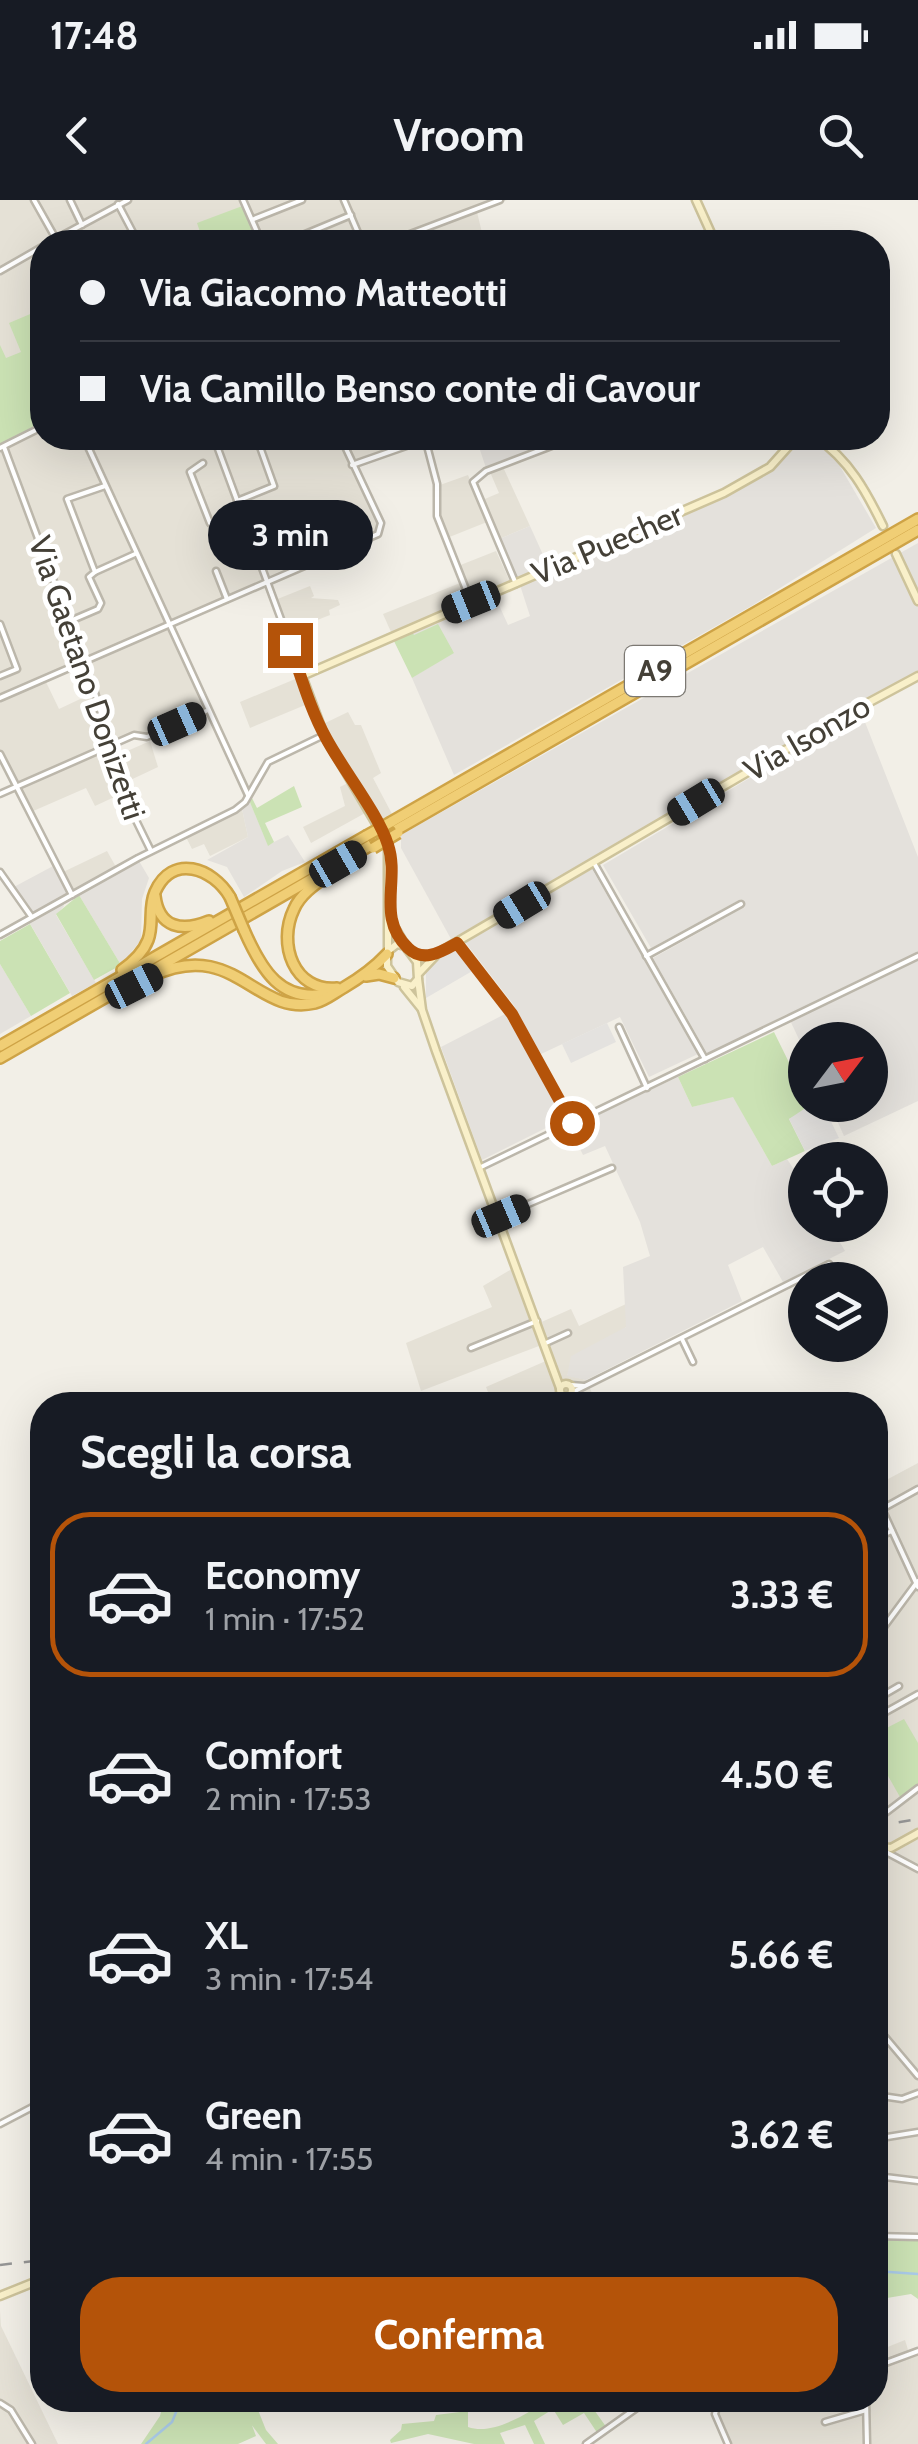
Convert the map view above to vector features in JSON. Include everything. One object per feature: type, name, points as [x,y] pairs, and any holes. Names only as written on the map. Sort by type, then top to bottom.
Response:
[{"type":"highway","name":"A9","points":[[0,1058],[918,520]]},
{"type":"highway","name":"A9","points":[[395,828],[918,530]]},
{"type":"highway","name":"A9","points":[[0,1045],[334,854],[370,843]]},
{"type":"highway","points":[[341,989],[320,988],[302,978],[289,954],[287,930],[294,909],[312,887],[370,843]]},
{"type":"highway","points":[[155,892],[156,907],[164,921],[182,928],[195,927],[334,854]]},
{"type":"highway","points":[[0,1045],[131,964],[148,941],[155,892],[171,874],[192,868],[212,874],[230,897],[256,959],[276,985],[302,996],[341,989]]},
{"type":"highway","points":[[41,1034],[157,974],[186,965],[228,970],[288,1002],[311,1004],[359,979],[387,952]]},
{"type":"highway","points":[[359,979],[379,974],[394,978]]},
{"type":"street","points":[[34,200],[48,230]]},
{"type":"street","points":[[70,200],[82,226]]},
{"type":"street","points":[[74,230],[128,200]]},
{"type":"street","points":[[243,200],[256,230]]},
{"type":"street","points":[[254,218],[285,203],[302,200]]},
{"type":"street","points":[[344,200],[357,230]]},
{"type":"street","points":[[423,230],[500,200]]},
{"type":"street","points":[[696,200],[710,230]]},
{"type":"street","points":[[119,202],[132,230]]},
{"type":"street","points":[[315,230],[351,215]]},
{"type":"street","points":[[0,271],[30,254]]},
{"type":"street","points":[[2,447],[30,432]]},
{"type":"street","name":"Via Gaetano Donizetti","points":[[2,447],[85,662],[127,805],[151,851]]},
{"type":"street","points":[[89,450],[248,795]]},
{"type":"street","points":[[218,450],[324,735],[388,844],[387,952],[394,978],[422,1010]]},
{"type":"street","points":[[237,501],[274,486],[261,450]]},
{"type":"street","points":[[0,698],[382,530],[346,450]]},
{"type":"street","points":[[352,465],[393,450]]},
{"type":"street","points":[[429,450],[437,484],[437,516],[471,602]]},
{"type":"street","points":[[516,584],[473,482],[477,475],[541,450]]},
{"type":"street","name":"Via Puecher","points":[[302,676],[724,493],[758,476],[785,450]]},
{"type":"street","points":[[833,450],[852,470],[883,526]]},
{"type":"street","points":[[203,464],[190,472],[210,522],[240,512]]},
{"type":"street","points":[[95,572],[67,500],[105,486]]},
{"type":"street","points":[[70,621],[98,608],[100,603],[89,577],[135,554]]},
{"type":"street","points":[[896,554],[918,601]]},
{"type":"street","points":[[216,571],[227,600]]},
{"type":"street","points":[[0,624],[16,668],[0,676]]},
{"type":"street","name":"Via Isonzo","points":[[403,986],[419,976],[438,954],[918,676]]},
{"type":"street","points":[[0,794],[134,735],[146,737],[207,710]]},
{"type":"street","points":[[0,935],[28,916],[236,810],[262,768],[274,758],[324,735]]},
{"type":"street","points":[[0,754],[72,896]]},
{"type":"street","points":[[594,862],[706,1060]]},
{"type":"street","points":[[0,872],[28,916]]},
{"type":"street","points":[[646,956],[741,904]]},
{"type":"street","points":[[390,918],[419,976],[422,1010],[537,1322],[567,1390],[584,1386],[788,1285]]},
{"type":"street","points":[[457,943],[512,1014],[572,1123]]},
{"type":"street","points":[[387,952],[397,944],[422,956],[438,954]]},
{"type":"street","points":[[479,1168],[918,956]]},
{"type":"street","points":[[619,1027],[647,1088]]},
{"type":"street","points":[[497,1214],[612,1168]]},
{"type":"street","points":[[472,1348],[537,1322]]},
{"type":"street","points":[[546,1343],[568,1333]]},
{"type":"street","points":[[682,1339],[692,1362]]},
{"type":"street","points":[[888,1506],[918,1489]]},
{"type":"street","points":[[888,1522],[917,1583],[888,1622]]},
{"type":"street","points":[[888,1532],[892,1530]]},
{"type":"street","points":[[888,1692],[898,1686]]},
{"type":"street","points":[[888,1711],[918,1694]]},
{"type":"street","points":[[888,1811],[918,1788]]},
{"type":"street","points":[[918,1834],[888,1850],[918,1869]]},
{"type":"street","points":[[888,2040],[918,2076]]},
{"type":"street","points":[[888,2097],[902,2099],[918,2092]]},
{"type":"street","points":[[0,2124],[30,2108]]},
{"type":"street","points":[[888,2137],[918,2132]]},
{"type":"street","points":[[888,2177],[918,2181]]},
{"type":"street","points":[[888,2236],[918,2237]]},
{"type":"street","points":[[0,2296],[30,2286]]},
{"type":"street","points":[[888,2362],[918,2352]]},
{"type":"street","points":[[0,2403],[10,2410],[32,2444]]},
{"type":"street","points":[[586,2444],[631,2412]]},
{"type":"street","points":[[716,2412],[728,2444]]},
{"type":"street","points":[[825,2422],[859,2412]]},
{"type":"street","points":[[866,2412],[867,2444]]},
{"type":"shaded area","points":[[0,200],[507,200],[477,212],[481,230],[30,230],[30,432],[0,447]]},
{"type":"shaded area","points":[[30,434],[30,450],[216,450],[264,582],[0,697],[0,450]]},
{"type":"shaded area","points":[[219,450],[344,450],[380,529],[267,580]]},
{"type":"shaded area","points":[[349,450],[402,450],[355,467]]},
{"type":"shaded area","points":[[480,450],[538,450],[487,471]]},
{"type":"shaded area","points":[[790,450],[826,450],[838,463],[876,528],[753,605],[454,775],[412,678],[454,652],[413,635],[410,629],[494,594],[508,625],[530,616],[520,585],[747,485]]},
{"type":"shaded area","points":[[503,467],[530,526],[497,540],[480,501],[499,493],[490,472]]},
{"type":"shaded area","points":[[468,475],[487,522],[447,538],[438,514],[440,485]]},
{"type":"shaded area","points":[[530,526],[549,568],[516,583],[497,540]]},
{"type":"shaded area","points":[[918,543],[918,673],[451,939],[401,848],[401,835]]},
{"type":"shaded area","points":[[496,551],[511,584],[473,600],[458,566]]},
{"type":"shaded area","points":[[460,583],[467,601],[391,632],[383,614]]},
{"type":"shaded area","points":[[310,586],[314,596],[311,598],[338,600],[340,605],[329,610],[330,615],[287,632],[275,600]]},
{"type":"shaded area","points":[[169,629],[204,711],[146,736],[112,743],[87,663]]},
{"type":"shaded area","points":[[300,677],[310,703],[250,728],[240,702]]},
{"type":"shaded area","points":[[45,680],[59,709],[93,693],[123,793],[95,806],[86,788],[31,812],[0,752],[0,699]]},
{"type":"shaded area","points":[[348,712],[355,725],[361,725],[381,773],[373,778],[392,814],[379,821],[321,725]]},
{"type":"shaded area","points":[[861,712],[918,857],[918,1101],[888,1115],[888,1022],[791,1022],[787,1014],[708,1055],[653,958],[745,907],[741,899],[651,948],[603,865]]},
{"type":"shaded area","points":[[150,741],[158,767],[124,783],[116,756]]},
{"type":"shaded area","points":[[348,783],[367,812],[311,843],[303,827],[345,806],[340,787]]},
{"type":"shaded area","points":[[249,800],[268,845],[288,835],[305,862],[282,871],[244,897],[227,867],[207,860],[248,837],[242,809]]},
{"type":"shaded area","points":[[242,809],[248,837],[210,856],[204,844],[192,849],[186,837]]},
{"type":"shaded area","points":[[107,851],[116,867],[72,893],[61,873]]},
{"type":"shaded area","points":[[139,861],[149,878],[142,899],[141,940],[121,965],[79,895]]},
{"type":"shaded area","points":[[55,865],[70,893],[31,915],[12,888]]},
{"type":"shaded area","points":[[592,869],[698,1054],[649,1077],[620,1017],[541,1054],[513,1004],[465,942]]},
{"type":"shaded area","points":[[61,901],[64,906],[56,915],[96,983],[72,996],[28,920]]},
{"type":"shaded area","points":[[457,949],[474,970],[426,998],[426,967]]},
{"type":"shaded area","points":[[0,964],[31,1016],[0,1034]]},
{"type":"shaded area","points":[[505,1014],[564,1119],[482,1160],[441,1047]]},
{"type":"shaded area","points":[[607,1023],[616,1042],[571,1063],[562,1044]]},
{"type":"shaded area","points":[[678,1077],[692,1107],[733,1096],[772,1166],[788,1160],[788,1242],[840,1242],[845,1251],[823,1262],[788,1262],[788,1280],[783,1282],[763,1247],[728,1265],[742,1301],[586,1380],[567,1376],[571,1356],[626,1327],[623,1267],[650,1256],[640,1222],[605,1146],[583,1155],[570,1128]]},
{"type":"shaded area","points":[[790,1122],[831,1122],[839,1138],[829,1142],[800,1142]]},
{"type":"shaded area","points":[[838,1122],[874,1122],[844,1136]]},
{"type":"shaded area","points":[[515,1267],[537,1324],[571,1309],[579,1326],[626,1304],[626,1327],[567,1375],[586,1380],[592,1392],[488,1392],[486,1387],[548,1360],[539,1346],[421,1391],[406,1343],[492,1307],[483,1286]]},
{"type":"shaded area","points":[[918,1463],[918,2241],[888,2240],[888,1479]]},
{"type":"shaded area","points":[[0,2311],[1,2326],[30,2386],[30,2412],[43,2412],[58,2444],[0,2444]]},
{"type":"shaded area","points":[[905,2340],[909,2353],[918,2350],[918,2444],[726,2444],[712,2412],[888,2412],[888,2347]]},
{"type":"green space","points":[[245,205],[256,230],[199,230],[197,223]]},
{"type":"green space","points":[[30,314],[30,429],[0,445],[0,345],[6,358],[21,352],[9,323]]},
{"type":"green space","points":[[438,624],[454,653],[412,678],[392,637],[410,629],[414,635]]},
{"type":"green space","points":[[294,786],[302,807],[265,823],[274,842],[268,846],[249,800],[251,796],[257,808]]},
{"type":"green space","points":[[79,895],[121,965],[94,980],[56,914]]},
{"type":"green space","points":[[30,924],[70,993],[31,1016],[0,964],[0,941]]},
{"type":"green space","points":[[774,1032],[788,1060],[788,1122],[800,1142],[788,1142],[788,1159],[772,1166],[733,1097],[692,1107],[678,1077]]},
{"type":"green space","points":[[904,1719],[918,1743],[918,1784],[900,1797],[888,1776],[888,1727]]},
{"type":"green space","points":[[888,2240],[918,2241],[918,2299],[911,2294],[888,2298]]},
{"type":"green space","points":[[161,2412],[259,2412],[266,2430],[278,2444],[266,2444],[252,2425],[256,2436],[238,2444],[141,2444]]},
{"type":"green space","points":[[468,2412],[468,2427],[478,2429],[510,2422],[528,2412],[548,2412],[534,2421],[545,2444],[534,2444],[525,2425],[500,2433],[505,2444],[474,2444],[428,2434],[391,2443],[390,2440],[402,2424],[434,2421],[436,2415]]},
{"type":"green space","points":[[555,2412],[596,2412],[607,2428],[598,2434],[584,2413],[563,2425]]},
{"type":"waterway","points":[[888,2272],[918,2274]]},
{"type":"waterway","points":[[146,2444],[172,2422],[176,2412]]},
{"type":"railway","points":[[888,1824],[918,1819]]},
{"type":"railway","points":[[0,2265],[30,2261]]},
{"type":"route","points":[[290,645],[319,726],[388,844],[390,918],[397,933],[411,951],[422,956],[438,954],[457,943],[512,1014],[572,1123]]}]
